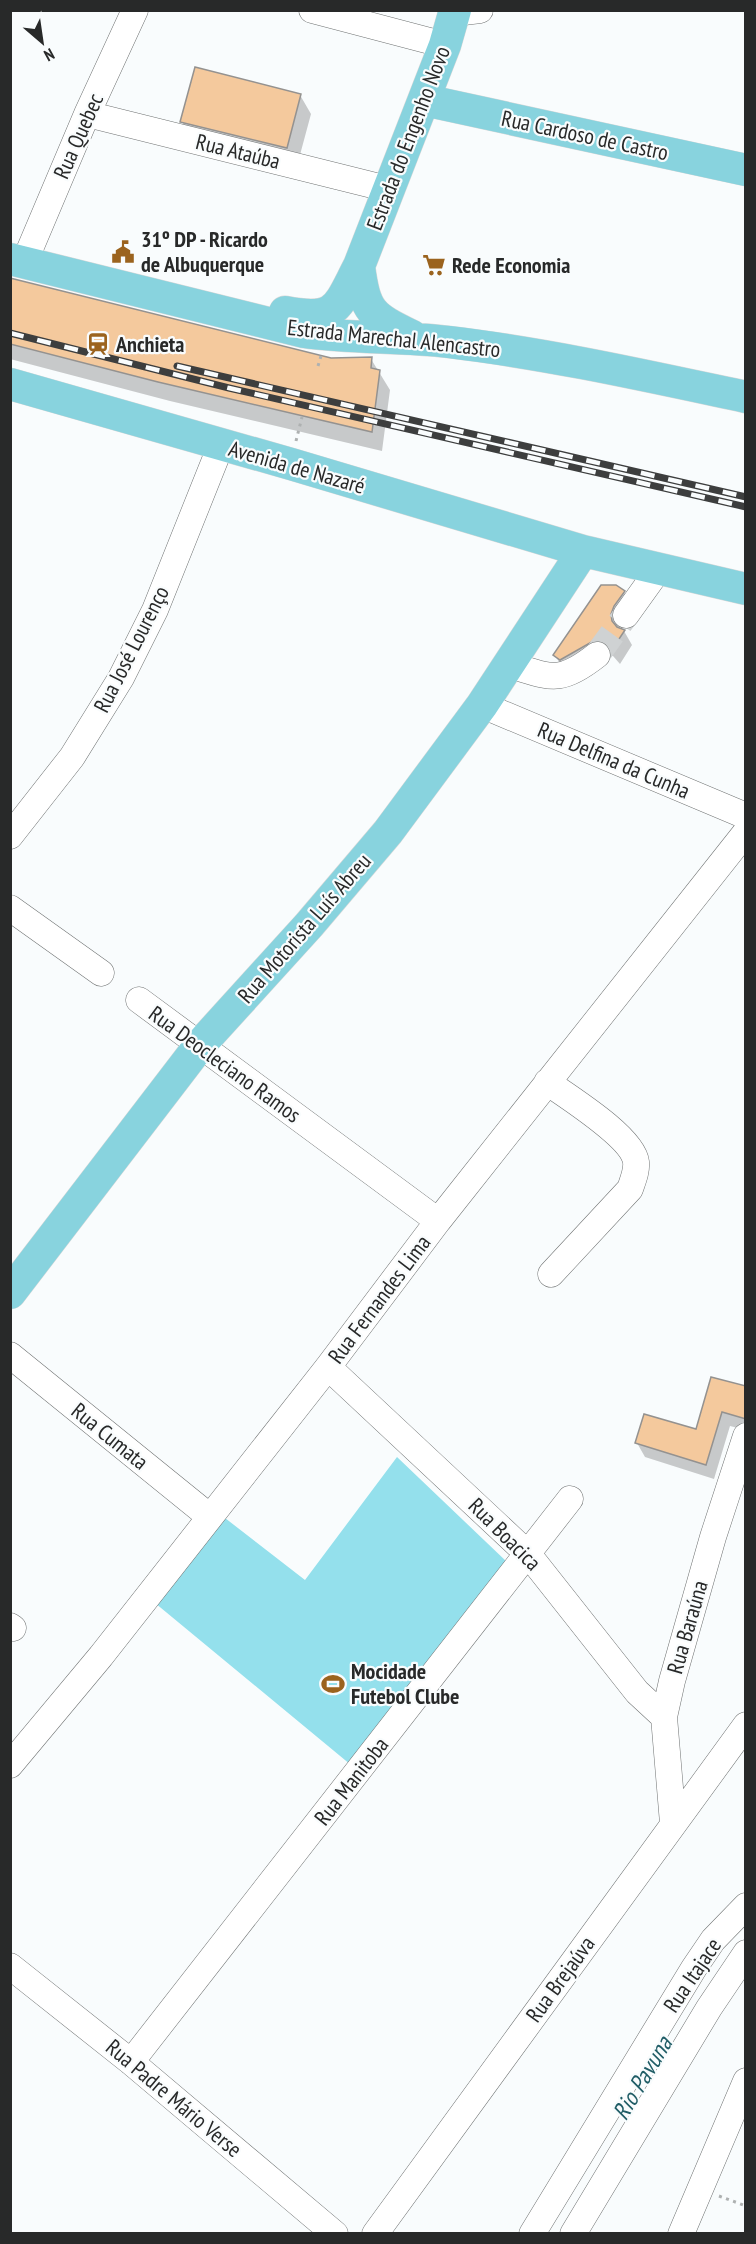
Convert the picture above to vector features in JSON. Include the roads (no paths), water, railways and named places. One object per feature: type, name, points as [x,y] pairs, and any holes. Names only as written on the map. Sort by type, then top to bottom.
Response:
[{"type":"main road","name":"Estrada do Engenho Novo","points":[[359,266],[445,45],[464,11]]},
{"type":"main road","name":"Rua Cardoso de Castro","points":[[424,100],[746,170]]},
{"type":"main road","name":"Estrada Marechal Alencastro","points":[[19,254],[238,302],[316,316],[324,315],[336,306],[359,266]]},
{"type":"main road","name":"Estrada Marechal Alencastro","points":[[19,254],[304,332],[340,337],[417,338],[561,358],[746,397]]},
{"type":"main road","points":[[359,266],[365,298],[375,316],[390,326],[417,338]]},
{"type":"main road","name":"Avenida de Nazaré","points":[[10,384],[291,464],[583,551],[746,589]]},
{"type":"main road","name":"Rua Motorista Luís Abreu","points":[[10,1293],[200,1045],[309,925],[388,832],[482,705],[583,551]]},
{"type":"street","name":"Rua Quebec","points":[[19,254],[135,10]]},
{"type":"street","points":[[312,10],[445,45]]},
{"type":"street","name":"Rua Ataúba","points":[[87,114],[388,189]]},
{"type":"street","name":"Rua José Lourenço","points":[[10,836],[72,757],[121,678],[155,610],[221,445]]},
{"type":"street","points":[[626,615],[659,569]]},
{"type":"street","points":[[509,665],[550,677],[570,673],[597,655]]},
{"type":"street","name":"Rua Delfina da Cunha","points":[[482,705],[746,816]]},
{"type":"street","name":"Rua Fernandes Lima","points":[[10,1765],[101,1656],[328,1367],[438,1221],[746,832]]},
{"type":"street","points":[[10,908],[101,973]]},
{"type":"street","name":"Rua Deocleciano Ramos","points":[[139,1000],[438,1221]]},
{"type":"street","points":[[547,1082],[618,1134],[631,1149],[636,1160],[636,1171],[630,1189],[551,1274]]},
{"type":"street","name":"Rua Cumata","points":[[10,1355],[210,1517]]},
{"type":"street","name":"Rua Boacica","points":[[328,1367],[528,1554],[638,1692],[664,1717]]},
{"type":"street","name":"Rua Baraúna","points":[[674,1823],[664,1717],[713,1537],[746,1436]]},
{"type":"street","name":"Rua Manitoba","points":[[131,2062],[570,1499]]},
{"type":"street","name":"Rua Brejaúva","points":[[375,2234],[746,1725]]},
{"type":"street","name":"Rua Itajace","points":[[532,2234],[694,1968],[713,1940],[746,1906]]},
{"type":"street","name":"Rua Itajace","points":[[573,2234],[703,2018],[746,1953]]},
{"type":"street","name":"Rua Padre Mário Verse","points":[[10,1966],[131,2062],[335,2234]]},
{"type":"street","points":[[681,2234],[746,2081]]},
{"type":"tunnel","points":[[597,655],[626,615]]},
{"type":"railway","points":[[10,333],[229,388],[746,507]]},
{"type":"railway","points":[[177,366],[746,497]]},
{"type":"place","name":"31º DP - Ricardo de Albuquerque","points":[[123,252]]},
{"type":"place","name":"Rede Economia","points":[[434,265]]},
{"type":"place","name":"Anchieta","points":[[98,344]]},
{"type":"place","name":"Mocidade Futebol Clube","points":[[333,1684]]},
{"type":"water label","name":"Rio Pavuna","points":[[642,2078]]}]
